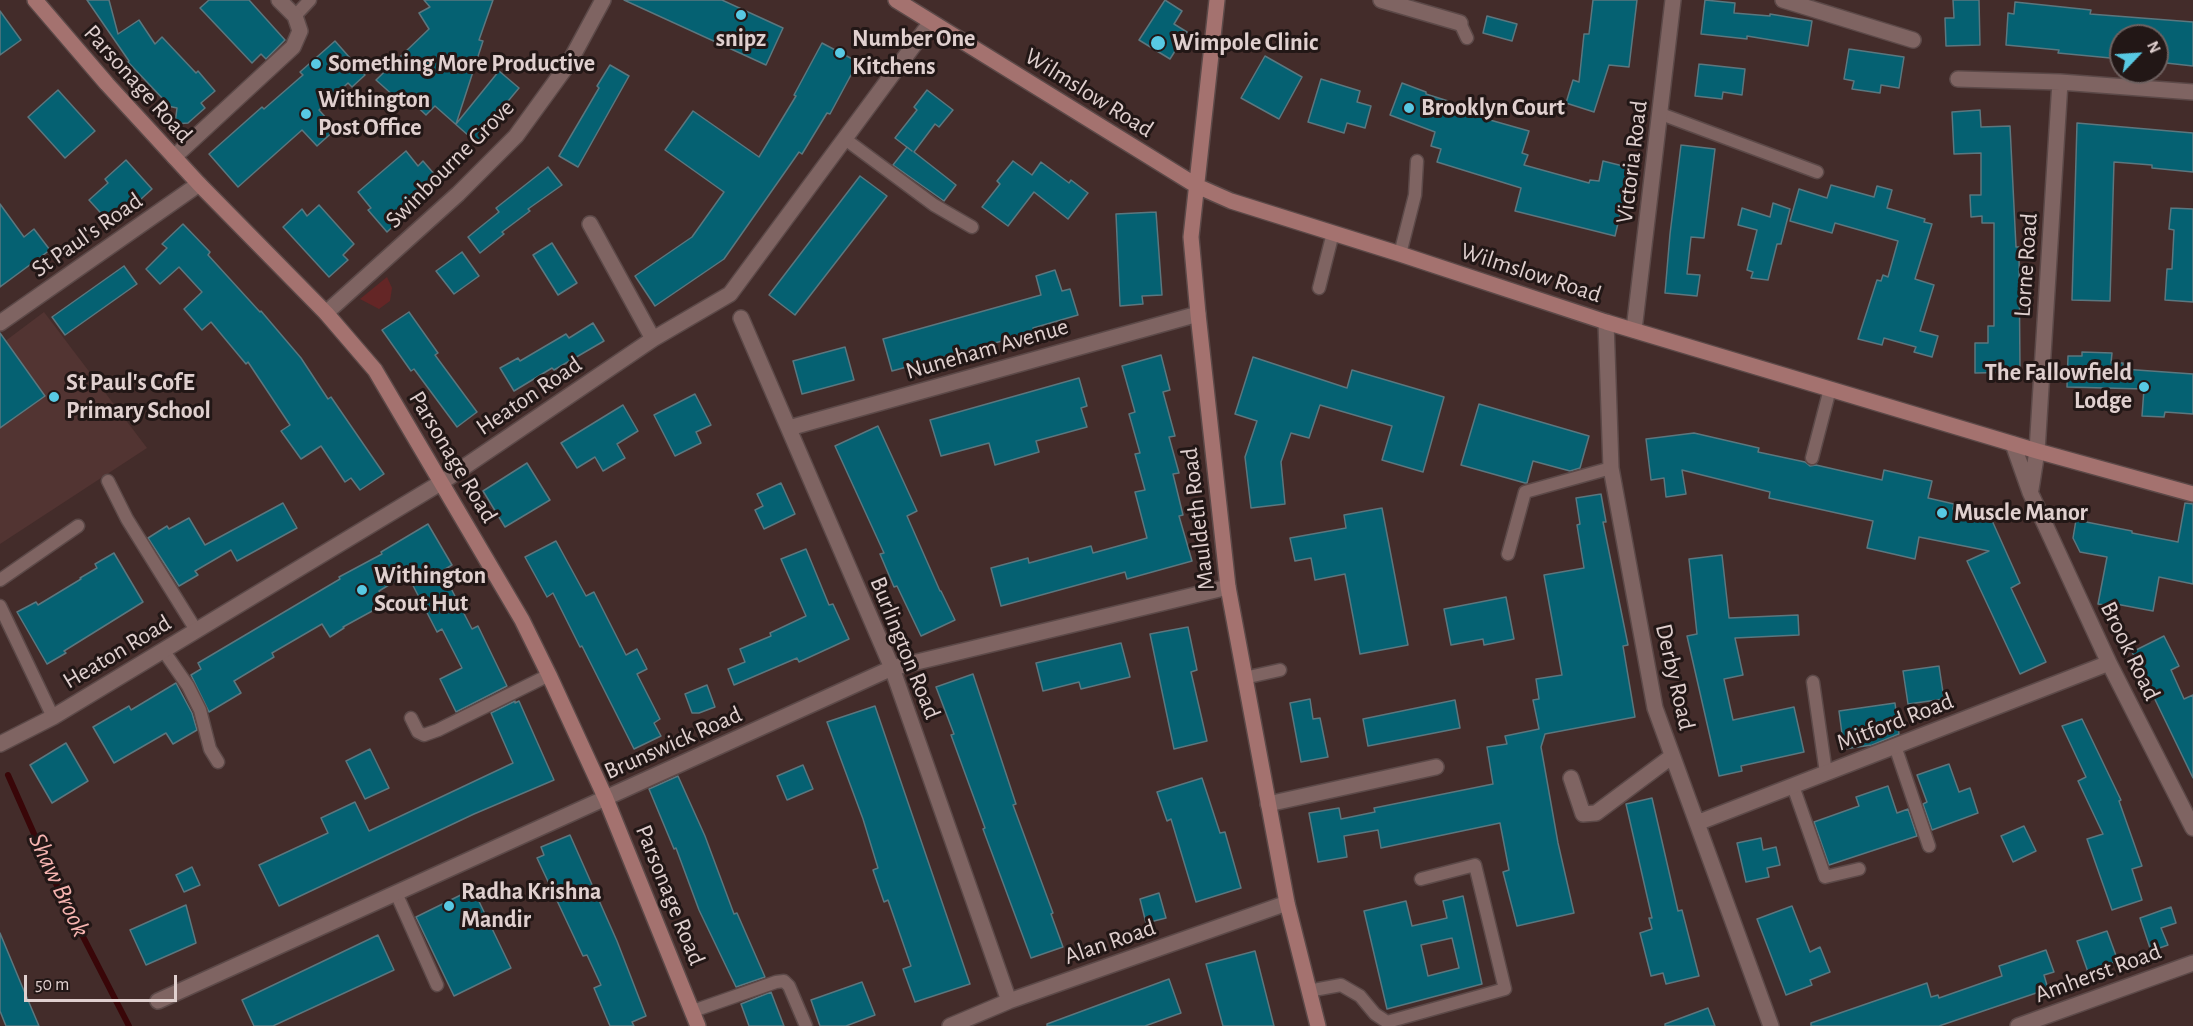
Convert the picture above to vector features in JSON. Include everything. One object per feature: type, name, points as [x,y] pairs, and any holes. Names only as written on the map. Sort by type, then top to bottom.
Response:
[{"type":"street","name":"Parsonage Road","points":[[35,0],[106,84],[199,184],[326,313],[375,370],[522,620],[606,798],[696,1019]]},
{"type":"street","name":"Swinbourne Grove","points":[[326,313],[458,194],[516,136],[568,63],[603,0]]},
{"type":"street","name":"Wilmslow Road","points":[[897,0],[1197,186],[1231,201],[1606,322],[2013,444],[2193,494]]},
{"type":"street","name":"Mauldeth Road","points":[[1217,0],[1191,237],[1198,314],[1228,587],[1287,903],[1318,1026]]},
{"type":"street","points":[[1381,0],[1432,7],[1460,23]]},
{"type":"street","name":"Victoria Road","points":[[1634,330],[1673,0]]},
{"type":"street","points":[[1783,0],[1913,40]]},
{"type":"street","points":[[174,157],[293,47],[300,31],[288,5]]},
{"type":"street","name":"Heaton Road","points":[[0,744],[53,717],[442,482],[653,339],[730,294],[931,22]]},
{"type":"street","points":[[1958,79],[2060,82],[2193,92]]},
{"type":"street","name":"Lorne Road","points":[[2037,451],[2060,82]]},
{"type":"street","name":"St Paul's Road","points":[[0,323],[199,184]]},
{"type":"street","points":[[590,224],[653,339]]},
{"type":"street","name":"Nuneham Avenue","points":[[789,428],[1198,314]]},
{"type":"street","name":"Burlington Road","points":[[741,318],[892,668],[1009,1001]]},
{"type":"street","name":"Derby Road","points":[[1606,322],[1611,468],[1655,708],[1771,1026]]},
{"type":"street","name":"Brook Road","points":[[2013,444],[2030,492],[2109,663],[2193,828]]},
{"type":"street","points":[[2030,492],[2037,451]]},
{"type":"street","name":"Brunswick Road","points":[[158,1001],[892,668],[1228,587]]},
{"type":"street","name":"Mitford Road","points":[[1697,824],[2109,663]]},
{"type":"street","points":[[1571,778],[1583,814],[1596,813],[1671,757]]},
{"type":"street","points":[[1268,804],[1436,768]]},
{"type":"street","name":"Alan Road","points":[[950,1026],[1009,1001],[1287,903]]},
{"type":"street","name":"Amherst Road","points":[[2018,1026],[2193,963]]},
{"type":"lane","points":[[288,5],[310,0]]},
{"type":"lane","points":[[1460,23],[1467,38]]},
{"type":"lane","points":[[1661,114],[1817,172]]},
{"type":"lane","points":[[845,138],[934,205],[972,227]]},
{"type":"lane","points":[[1400,254],[1415,195],[1417,161]]},
{"type":"lane","points":[[1319,288],[1333,233]]},
{"type":"lane","points":[[1812,458],[1830,389]]},
{"type":"lane","points":[[1508,554],[1525,492],[1611,468]]},
{"type":"lane","points":[[108,481],[127,519],[196,630]]},
{"type":"lane","points":[[0,580],[78,526]]},
{"type":"lane","points":[[0,606],[53,717]]},
{"type":"lane","points":[[163,650],[188,686],[200,710],[210,749],[218,762]]},
{"type":"lane","points":[[1244,678],[1280,670]]},
{"type":"lane","points":[[411,718],[418,732],[424,735],[549,675]]},
{"type":"lane","points":[[1813,682],[1826,773]]},
{"type":"lane","points":[[1895,746],[1929,846]]},
{"type":"lane","points":[[1793,786],[1825,878],[1859,869]]},
{"type":"lane","points":[[1308,991],[1341,985],[1360,996],[1375,1014],[1387,1022],[1505,989],[1475,865],[1421,879]]},
{"type":"lane","points":[[396,893],[437,985]]},
{"type":"lane","points":[[696,1019],[776,982],[784,981],[789,986],[806,1026]]},
{"type":"shaded area","points":[[387,277],[392,288],[390,301],[379,309],[360,299]]},
{"type":"shaded area","name":"St Paul's CofE Primary School","points":[[44,312],[147,448],[0,544],[0,345]]},
{"type":"building","points":[[87,0],[109,0],[118,34],[139,20],[155,44],[162,37],[196,73],[198,71],[215,91],[201,103],[205,108],[188,123],[175,124],[177,108],[163,105],[164,100],[128,62]]},
{"type":"building","points":[[209,0],[249,0],[285,40],[266,59],[261,54],[252,63],[200,8]]},
{"type":"building","points":[[424,0],[493,0],[479,40],[483,41],[456,124],[499,71],[519,88],[499,112],[503,115],[478,144],[435,106],[426,115],[410,100],[404,105],[376,80],[429,29],[419,13],[430,7]]},
{"type":"building","points":[[624,0],[722,0],[783,28],[766,65]]},
{"type":"building","points":[[1165,0],[1182,11],[1174,24],[1187,32],[1170,59],[1139,40]]},
{"type":"building","points":[[1593,0],[1637,0],[1629,67],[1609,65],[1594,112],[1566,103],[1573,80],[1579,82],[1584,34],[1589,34]]},
{"type":"building","points":[[1705,0],[1735,3],[1734,13],[1770,16],[1770,14],[1812,21],[1808,46],[1747,36],[1747,39],[1701,34]]},
{"type":"building","points":[[1953,0],[1979,0],[1980,45],[1946,46],[1945,18],[1954,18]]},
{"type":"building","points":[[2015,2],[2091,10],[2090,14],[2193,22],[2193,66],[2169,63],[2169,24],[2109,24],[2109,58],[2006,45],[2008,13],[2014,14]]},
{"type":"building","points":[[0,11],[21,40],[0,55]]},
{"type":"building","points":[[1487,16],[1517,24],[1512,41],[1483,33]]},
{"type":"building","points":[[335,41],[365,75],[352,87],[348,83],[319,110],[336,129],[317,146],[302,130],[238,187],[209,154],[262,107],[264,109],[303,75],[300,72]]},
{"type":"building","points":[[822,43],[858,62],[830,114],[827,113],[802,154],[799,152],[724,259],[655,306],[635,276],[692,237],[724,192],[665,150],[693,111],[759,157],[796,96],[794,95]]},
{"type":"building","points":[[1849,49],[1904,57],[1899,88],[1881,85],[1880,93],[1852,89],[1854,81],[1844,79]]},
{"type":"building","points":[[1265,56],[1302,77],[1279,119],[1241,98]]},
{"type":"building","points":[[1699,64],[1745,69],[1742,95],[1723,92],[1722,99],[1695,96]]},
{"type":"building","points":[[610,65],[629,76],[578,167],[559,156]]},
{"type":"building","points":[[1321,79],[1360,91],[1357,102],[1371,106],[1365,128],[1347,123],[1344,133],[1308,122]]},
{"type":"building","points":[[1402,83],[1426,92],[1426,94],[1467,107],[1466,110],[1491,118],[1490,120],[1529,131],[1522,153],[1528,155],[1524,165],[1589,183],[1590,180],[1599,181],[1603,161],[1631,168],[1615,236],[1515,211],[1521,188],[1437,162],[1441,149],[1431,146],[1435,132],[1390,115]]},
{"type":"building","points":[[58,90],[95,131],[65,158],[28,117]]},
{"type":"building","points":[[927,90],[953,110],[939,127],[935,124],[914,152],[956,185],[944,201],[893,165],[907,147],[895,138],[917,110],[914,107]]},
{"type":"building","points":[[1980,110],[1981,127],[2010,126],[2016,247],[2019,247],[2020,372],[1975,373],[1975,343],[1988,343],[1988,326],[1994,326],[1994,223],[1982,223],[1982,216],[1971,217],[1970,195],[1981,195],[1981,153],[1954,154],[1952,112]]},
{"type":"building","points":[[2077,123],[2193,133],[2193,172],[2114,162],[2110,301],[2072,300]]},
{"type":"building","points":[[1681,145],[1715,149],[1704,238],[1691,237],[1687,274],[1700,275],[1697,296],[1665,293]]},
{"type":"building","points":[[406,151],[418,166],[423,161],[441,182],[387,232],[368,210],[371,208],[358,192]]},
{"type":"building","points":[[126,160],[152,189],[129,210],[125,206],[108,221],[89,200],[108,183],[105,179]]},
{"type":"building","points":[[1013,161],[1032,175],[1041,162],[1069,183],[1071,180],[1088,193],[1068,219],[1034,192],[1008,226],[982,207],[1000,184],[997,181]]},
{"type":"building","points":[[548,167],[562,185],[528,209],[530,211],[502,232],[504,234],[480,253],[468,237],[499,212],[496,208]]},
{"type":"building","points":[[860,176],[887,196],[795,315],[769,295]]},
{"type":"building","points":[[1831,185],[1874,197],[1877,186],[1892,190],[1887,208],[1925,219],[1924,222],[1932,224],[1915,279],[1934,285],[1920,331],[1938,336],[1932,357],[1914,352],[1916,347],[1884,338],[1882,345],[1858,339],[1877,280],[1881,281],[1883,275],[1888,277],[1898,241],[1835,223],[1832,233],[1790,221],[1799,189],[1827,198]]},
{"type":"building","points":[[1773,203],[1790,209],[1781,244],[1777,244],[1768,280],[1751,278],[1753,272],[1747,270],[1757,230],[1738,225],[1742,208],[1770,217]]},
{"type":"building","points":[[0,204],[24,237],[34,229],[50,250],[0,287]]},
{"type":"building","points":[[319,205],[354,244],[343,255],[348,260],[329,277],[283,227],[302,209],[307,216]]},
{"type":"building","points":[[2171,208],[2193,209],[2193,302],[2165,300],[2167,269],[2172,269],[2174,230],[2169,229]]},
{"type":"building","points":[[1156,212],[1162,295],[1142,296],[1143,304],[1120,306],[1116,214]]},
{"type":"building","points":[[183,224],[301,358],[328,399],[331,397],[384,474],[360,490],[351,478],[345,482],[321,446],[301,459],[281,431],[290,425],[248,362],[246,364],[211,322],[202,330],[184,309],[202,292],[179,267],[160,284],[146,269],[167,248],[162,244]]},
{"type":"building","points":[[552,243],[577,283],[558,295],[533,255]]},
{"type":"building","points":[[462,252],[479,276],[454,294],[436,271]]},
{"type":"building","points":[[124,266],[137,284],[65,335],[52,317]]},
{"type":"building","points":[[1055,270],[1062,291],[1070,289],[1078,315],[1033,328],[1035,332],[892,371],[883,339],[1041,295],[1036,276]]},
{"type":"building","points":[[409,312],[438,353],[435,355],[477,412],[457,427],[414,369],[411,371],[382,330]]},
{"type":"building","points":[[593,323],[604,341],[514,391],[500,368],[518,358],[520,361],[566,334],[569,338]]},
{"type":"building","points":[[0,333],[45,396],[0,428]]},
{"type":"building","points":[[845,347],[854,380],[802,394],[793,361]]},
{"type":"building","points":[[2082,352],[2112,353],[2111,363],[2123,363],[2123,369],[2193,374],[2193,414],[2165,412],[2164,417],[2142,416],[2144,389],[2067,387],[2068,356],[2082,356]]},
{"type":"building","points":[[1161,355],[1170,390],[1163,392],[1175,436],[1169,437],[1179,473],[1173,474],[1183,515],[1179,516],[1192,561],[1127,579],[1125,572],[1001,606],[991,568],[1028,558],[1029,563],[1091,546],[1093,553],[1147,538],[1135,492],[1145,490],[1135,454],[1140,453],[1129,414],[1135,412],[1122,366]]},
{"type":"building","points":[[1253,357],[1347,388],[1352,370],[1444,397],[1423,472],[1382,460],[1392,426],[1320,405],[1309,438],[1291,433],[1281,462],[1285,504],[1251,508],[1245,457],[1257,421],[1235,414]]},
{"type":"building","points":[[1079,378],[1087,406],[1081,408],[1087,427],[1036,441],[1039,452],[995,465],[989,443],[941,456],[930,420]]},
{"type":"building","points":[[695,394],[711,425],[696,432],[701,443],[675,456],[654,415]]},
{"type":"building","points":[[1479,404],[1589,436],[1580,468],[1570,471],[1533,461],[1527,483],[1525,483],[1461,465]]},
{"type":"building","points":[[623,405],[638,431],[617,444],[625,458],[603,471],[595,457],[577,468],[561,443]]},
{"type":"building","points":[[878,426],[917,511],[907,516],[955,620],[921,636],[897,586],[894,587],[880,554],[884,553],[835,446]]},
{"type":"building","points":[[1694,433],[1759,448],[1758,452],[1805,462],[1810,466],[1816,465],[1882,480],[1884,470],[1932,481],[1928,498],[1954,504],[1953,509],[1990,516],[2020,583],[2011,588],[2046,662],[2020,674],[1967,561],[1989,551],[1919,537],[1915,559],[1867,548],[1873,521],[1769,498],[1770,492],[1682,470],[1686,494],[1666,497],[1664,478],[1651,480],[1646,439]]},
{"type":"building","points":[[527,463],[550,500],[505,527],[483,491]]},
{"type":"building","points":[[781,483],[795,514],[764,529],[755,510],[763,506],[757,494]]},
{"type":"building","points":[[1601,494],[1606,522],[1603,522],[1628,645],[1623,646],[1635,717],[1545,734],[1541,747],[1558,843],[1574,913],[1517,926],[1503,872],[1509,870],[1500,823],[1381,848],[1378,830],[1344,836],[1347,857],[1318,862],[1309,813],[1339,808],[1341,819],[1375,812],[1374,808],[1493,784],[1487,747],[1507,744],[1505,736],[1539,729],[1533,700],[1539,699],[1536,679],[1562,675],[1544,575],[1584,568],[1577,525],[1580,524],[1576,498]]},
{"type":"building","points":[[283,503],[297,528],[237,561],[231,550],[195,571],[198,575],[179,586],[148,538],[167,526],[169,529],[189,518],[205,545]]},
{"type":"building","points":[[2185,503],[2193,504],[2193,584],[2159,577],[2153,611],[2116,604],[2116,607],[2098,604],[2107,557],[2080,552],[2073,538],[2076,520],[2178,542]]},
{"type":"building","points":[[1382,508],[1408,645],[1360,654],[1345,574],[1315,580],[1311,558],[1295,561],[1290,538],[1346,528],[1344,515]]},
{"type":"building","points":[[428,524],[452,565],[442,571],[472,629],[478,626],[507,686],[456,712],[440,679],[462,668],[442,629],[437,632],[407,574],[379,591],[385,604],[343,627],[330,637],[322,624],[272,653],[274,657],[234,681],[241,693],[209,712],[191,675],[201,669],[198,663],[340,579],[339,577],[382,554],[381,552]]},
{"type":"building","points":[[556,541],[586,596],[594,592],[626,655],[637,649],[647,669],[637,674],[660,719],[654,723],[661,736],[634,749],[553,593],[547,597],[525,557]]},
{"type":"building","points":[[806,549],[829,605],[833,604],[849,639],[799,662],[797,658],[734,685],[728,669],[745,662],[740,649],[771,636],[770,633],[806,616],[781,559]]},
{"type":"building","points":[[114,553],[143,602],[47,664],[17,612],[36,602],[38,605],[81,579],[97,568],[95,564]]},
{"type":"building","points":[[1722,555],[1729,618],[1798,615],[1799,635],[1735,638],[1743,675],[1724,679],[1733,720],[1794,707],[1804,752],[1741,766],[1742,771],[1719,776],[1687,636],[1697,634],[1689,559]]},
{"type":"building","points":[[1506,597],[1514,639],[1484,645],[1483,639],[1451,645],[1444,609]]},
{"type":"building","points":[[1188,627],[1197,670],[1191,672],[1207,741],[1174,749],[1150,634]]},
{"type":"building","points":[[2164,636],[2179,666],[2171,670],[2184,699],[2193,695],[2193,778],[2132,652]]},
{"type":"building","points":[[1121,643],[1130,677],[1081,689],[1079,682],[1043,691],[1036,663]]},
{"type":"building","points":[[1939,666],[1944,699],[1908,704],[1903,671]]},
{"type":"building","points":[[973,674],[1016,804],[1013,805],[1053,913],[1051,914],[1063,947],[1031,958],[983,829],[985,828],[951,735],[954,734],[936,687]]},
{"type":"building","points":[[176,683],[192,713],[197,730],[173,744],[166,733],[114,763],[93,727],[129,706],[131,710]]},
{"type":"building","points":[[707,685],[715,707],[692,713],[685,694]]},
{"type":"building","points":[[1310,699],[1313,719],[1320,718],[1328,757],[1301,762],[1290,703]]},
{"type":"building","points":[[1455,700],[1460,728],[1368,746],[1363,719]]},
{"type":"building","points":[[515,701],[515,703],[519,701],[554,780],[474,814],[279,906],[259,865],[328,833],[321,818],[355,802],[369,831],[513,763],[491,713]]},
{"type":"building","points":[[1895,703],[1899,734],[1872,745],[1844,749],[1839,711]]},
{"type":"building","points":[[875,706],[970,984],[915,1002],[903,969],[911,966],[888,900],[884,902],[873,870],[878,868],[863,819],[827,722]]},
{"type":"building","points":[[2082,719],[2121,800],[2119,801],[2142,866],[2132,869],[2142,900],[2112,910],[2087,839],[2103,834],[2078,781],[2086,777],[2062,726]]},
{"type":"building","points":[[66,743],[88,781],[52,803],[30,765]]},
{"type":"building","points":[[370,749],[389,788],[365,799],[346,761]]},
{"type":"building","points":[[1949,764],[1959,792],[1970,788],[1978,813],[1932,830],[1923,804],[1927,802],[1917,775]]},
{"type":"building","points":[[803,765],[813,789],[787,800],[777,776]]},
{"type":"building","points":[[678,776],[705,836],[734,914],[737,913],[765,977],[736,987],[699,910],[676,848],[674,849],[649,789]]},
{"type":"building","points":[[1202,778],[1220,833],[1225,832],[1241,888],[1196,902],[1171,819],[1167,821],[1157,792]]},
{"type":"building","points":[[1888,786],[1897,813],[1908,809],[1917,836],[1829,865],[1814,822],[1859,806],[1856,797]]},
{"type":"building","points":[[1652,798],[1678,911],[1682,910],[1699,976],[1666,984],[1663,973],[1651,976],[1640,933],[1652,929],[1649,918],[1652,918],[1626,804]]},
{"type":"building","points":[[2024,826],[2036,851],[2013,862],[2001,836]]},
{"type":"building","points":[[570,835],[617,941],[646,1016],[632,1022],[634,1026],[610,1026],[594,988],[601,985],[587,955],[583,956],[537,858],[544,855],[541,847]]},
{"type":"building","points":[[1761,838],[1763,850],[1776,847],[1780,865],[1767,868],[1769,877],[1746,882],[1737,843]]},
{"type":"building","points":[[192,867],[200,885],[184,892],[176,875]]},
{"type":"building","points":[[473,889],[511,968],[454,996],[416,917]]},
{"type":"building","points":[[1159,893],[1166,918],[1146,923],[1140,899]]},
{"type":"building","points":[[1463,896],[1482,984],[1387,1009],[1364,911],[1406,901],[1412,926],[1447,918],[1443,901]],"holes":[[[1452,938],[1459,968],[1428,976],[1421,945]]]},
{"type":"building","points":[[186,905],[196,943],[146,965],[130,930]]},
{"type":"building","points":[[1792,906],[1810,952],[1820,947],[1830,972],[1810,980],[1812,985],[1786,995],[1757,919]]},
{"type":"building","points":[[2171,907],[2176,923],[2161,928],[2168,945],[2151,951],[2140,918]]},
{"type":"building","points":[[2107,931],[2118,961],[2088,972],[2077,941]]},
{"type":"building","points":[[0,933],[39,1026],[6,1026],[0,1011]]},
{"type":"building","points":[[378,935],[394,970],[273,1026],[254,1026],[242,1000]]},
{"type":"building","points":[[2046,950],[2054,972],[2044,975],[2048,989],[1939,1026],[1811,1026],[1811,1023],[1927,983],[1931,997],[1938,995],[1939,998],[2002,976],[1999,966]]},
{"type":"building","points":[[1255,951],[1274,1026],[1223,1026],[1206,964]]},
{"type":"building","points":[[1169,979],[1181,1013],[1145,1026],[1047,1026],[1047,1024]]},
{"type":"building","points":[[862,982],[875,1015],[846,1026],[820,1026],[811,1000]]},
{"type":"building","points":[[771,992],[784,1026],[749,1026],[741,1004]]},
{"type":"building","points":[[1708,1008],[1715,1026],[1665,1026],[1665,1024]]},
{"type":"waterway","name":"Shaw Brook","points":[[8,775],[58,888],[129,1026]]},
{"type":"place","name":"snipz","points":[[741,15]]},
{"type":"place","name":"Wimpole Clinic","points":[[1158,43]]},
{"type":"place","name":"Number One Kitchens","points":[[840,53]]},
{"type":"place","name":"Something More Productive","points":[[316,64]]},
{"type":"place","name":"Brooklyn Court","points":[[1409,108]]},
{"type":"place","name":"Withington Post Office","points":[[306,114]]},
{"type":"place","name":"The Fallowfield Lodge","points":[[2144,387]]},
{"type":"place","name":"St Paul's CofE Primary School","points":[[54,397]]},
{"type":"place","name":"Muscle Manor","points":[[1942,513]]},
{"type":"place","name":"Withington Scout Hut","points":[[362,590]]},
{"type":"place","name":"Radha Krishna Mandir","points":[[449,906]]}]
